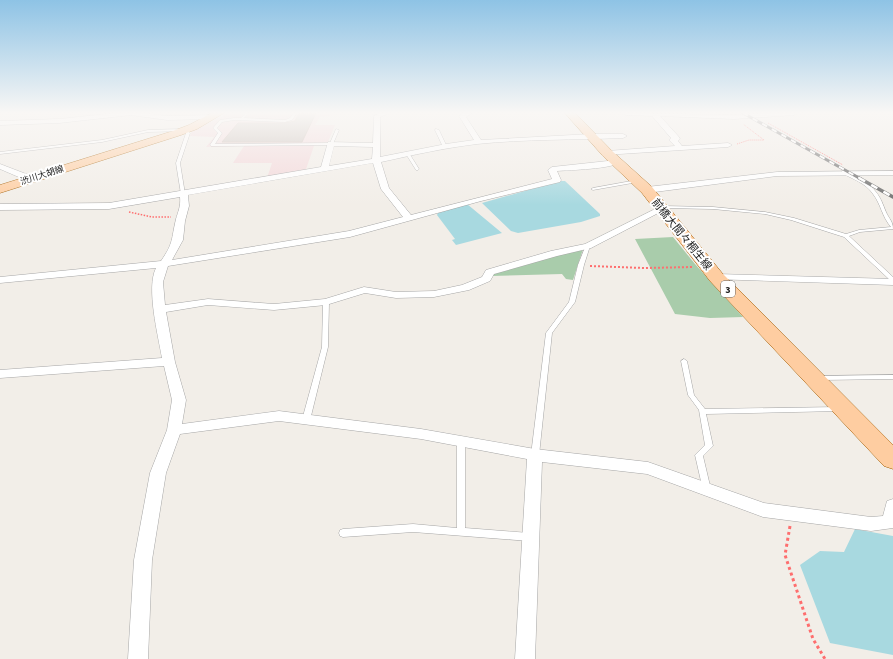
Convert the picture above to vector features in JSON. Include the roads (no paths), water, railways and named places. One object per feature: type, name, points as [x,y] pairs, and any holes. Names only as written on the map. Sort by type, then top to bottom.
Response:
[{"type":"main road","name":"渋川大胡線","points":[[0,189],[142,144]]},
{"type":"main road","name":"前橋大間々桐生線","points":[[599,144],[642,186],[712,272],[893,460]]},
{"type":"street","points":[[324,169],[331,144],[375,145],[377,160],[385,189],[409,218]]},
{"type":"street","points":[[0,207],[97,207],[183,194],[467,144]]},
{"type":"street","points":[[676,144],[680,148]]},
{"type":"street","points":[[0,280],[163,264],[350,234],[478,199],[557,180],[552,170],[555,169],[593,166],[612,158],[680,148],[728,145]]},
{"type":"street","points":[[0,166],[31,178]]},
{"type":"street","points":[[0,173],[9,170]]},
{"type":"street","points":[[642,186],[777,174],[843,172],[893,173]]},
{"type":"street","points":[[138,659],[143,560],[158,473],[174,430],[179,400],[169,362],[156,285],[158,273],[178,242],[182,216],[186,206],[183,194]]},
{"type":"street","points":[[160,309],[208,302],[274,308],[326,302],[364,290],[404,295],[434,294],[464,288],[486,279],[490,272],[555,253],[588,246],[661,208]]},
{"type":"street","points":[[712,272],[893,281]]},
{"type":"street","points":[[0,374],[169,362]]},
{"type":"street","points":[[174,430],[279,416],[421,434],[535,455],[648,468],[763,510],[871,524],[891,522],[893,506]]},
{"type":"street","points":[[525,659],[535,455]]},
{"type":"lane","points":[[0,153],[79,144]]},
{"type":"lane","points":[[183,194],[178,163],[184,144]]},
{"type":"lane","points":[[213,144],[212,145],[331,144]]},
{"type":"lane","points":[[408,154],[417,169]]},
{"type":"lane","points":[[843,172],[872,190],[885,211],[888,222],[893,227]]},
{"type":"lane","points":[[593,189],[642,186]]},
{"type":"lane","points":[[661,208],[713,208],[765,213],[792,219],[846,236],[893,281]]},
{"type":"lane","points":[[846,236],[859,231],[893,227]]},
{"type":"lane","points":[[535,455],[549,333],[572,302],[581,265],[588,246]]},
{"type":"lane","points":[[306,420],[325,347],[326,302]]},
{"type":"lane","points":[[684,360],[691,395],[702,412],[709,446],[699,455],[707,490]]},
{"type":"lane","points":[[814,378],[893,377]]},
{"type":"lane","points":[[702,412],[843,409]]},
{"type":"lane","points":[[461,442],[461,532]]},
{"type":"lane","points":[[343,533],[413,528],[531,537]]},
{"type":"water","points":[[560,181],[565,181],[600,214],[600,216],[581,222],[518,233],[511,231],[482,203]]},
{"type":"water","points":[[467,204],[502,233],[456,245],[452,240],[455,239],[437,215],[438,213]]},
{"type":"water","points":[[855,529],[893,536],[893,655],[830,643],[800,565],[820,551],[844,552]]},
{"type":"railway","points":[[798,144],[861,179]]},
{"type":"railway","points":[[859,178],[893,197]]}]
